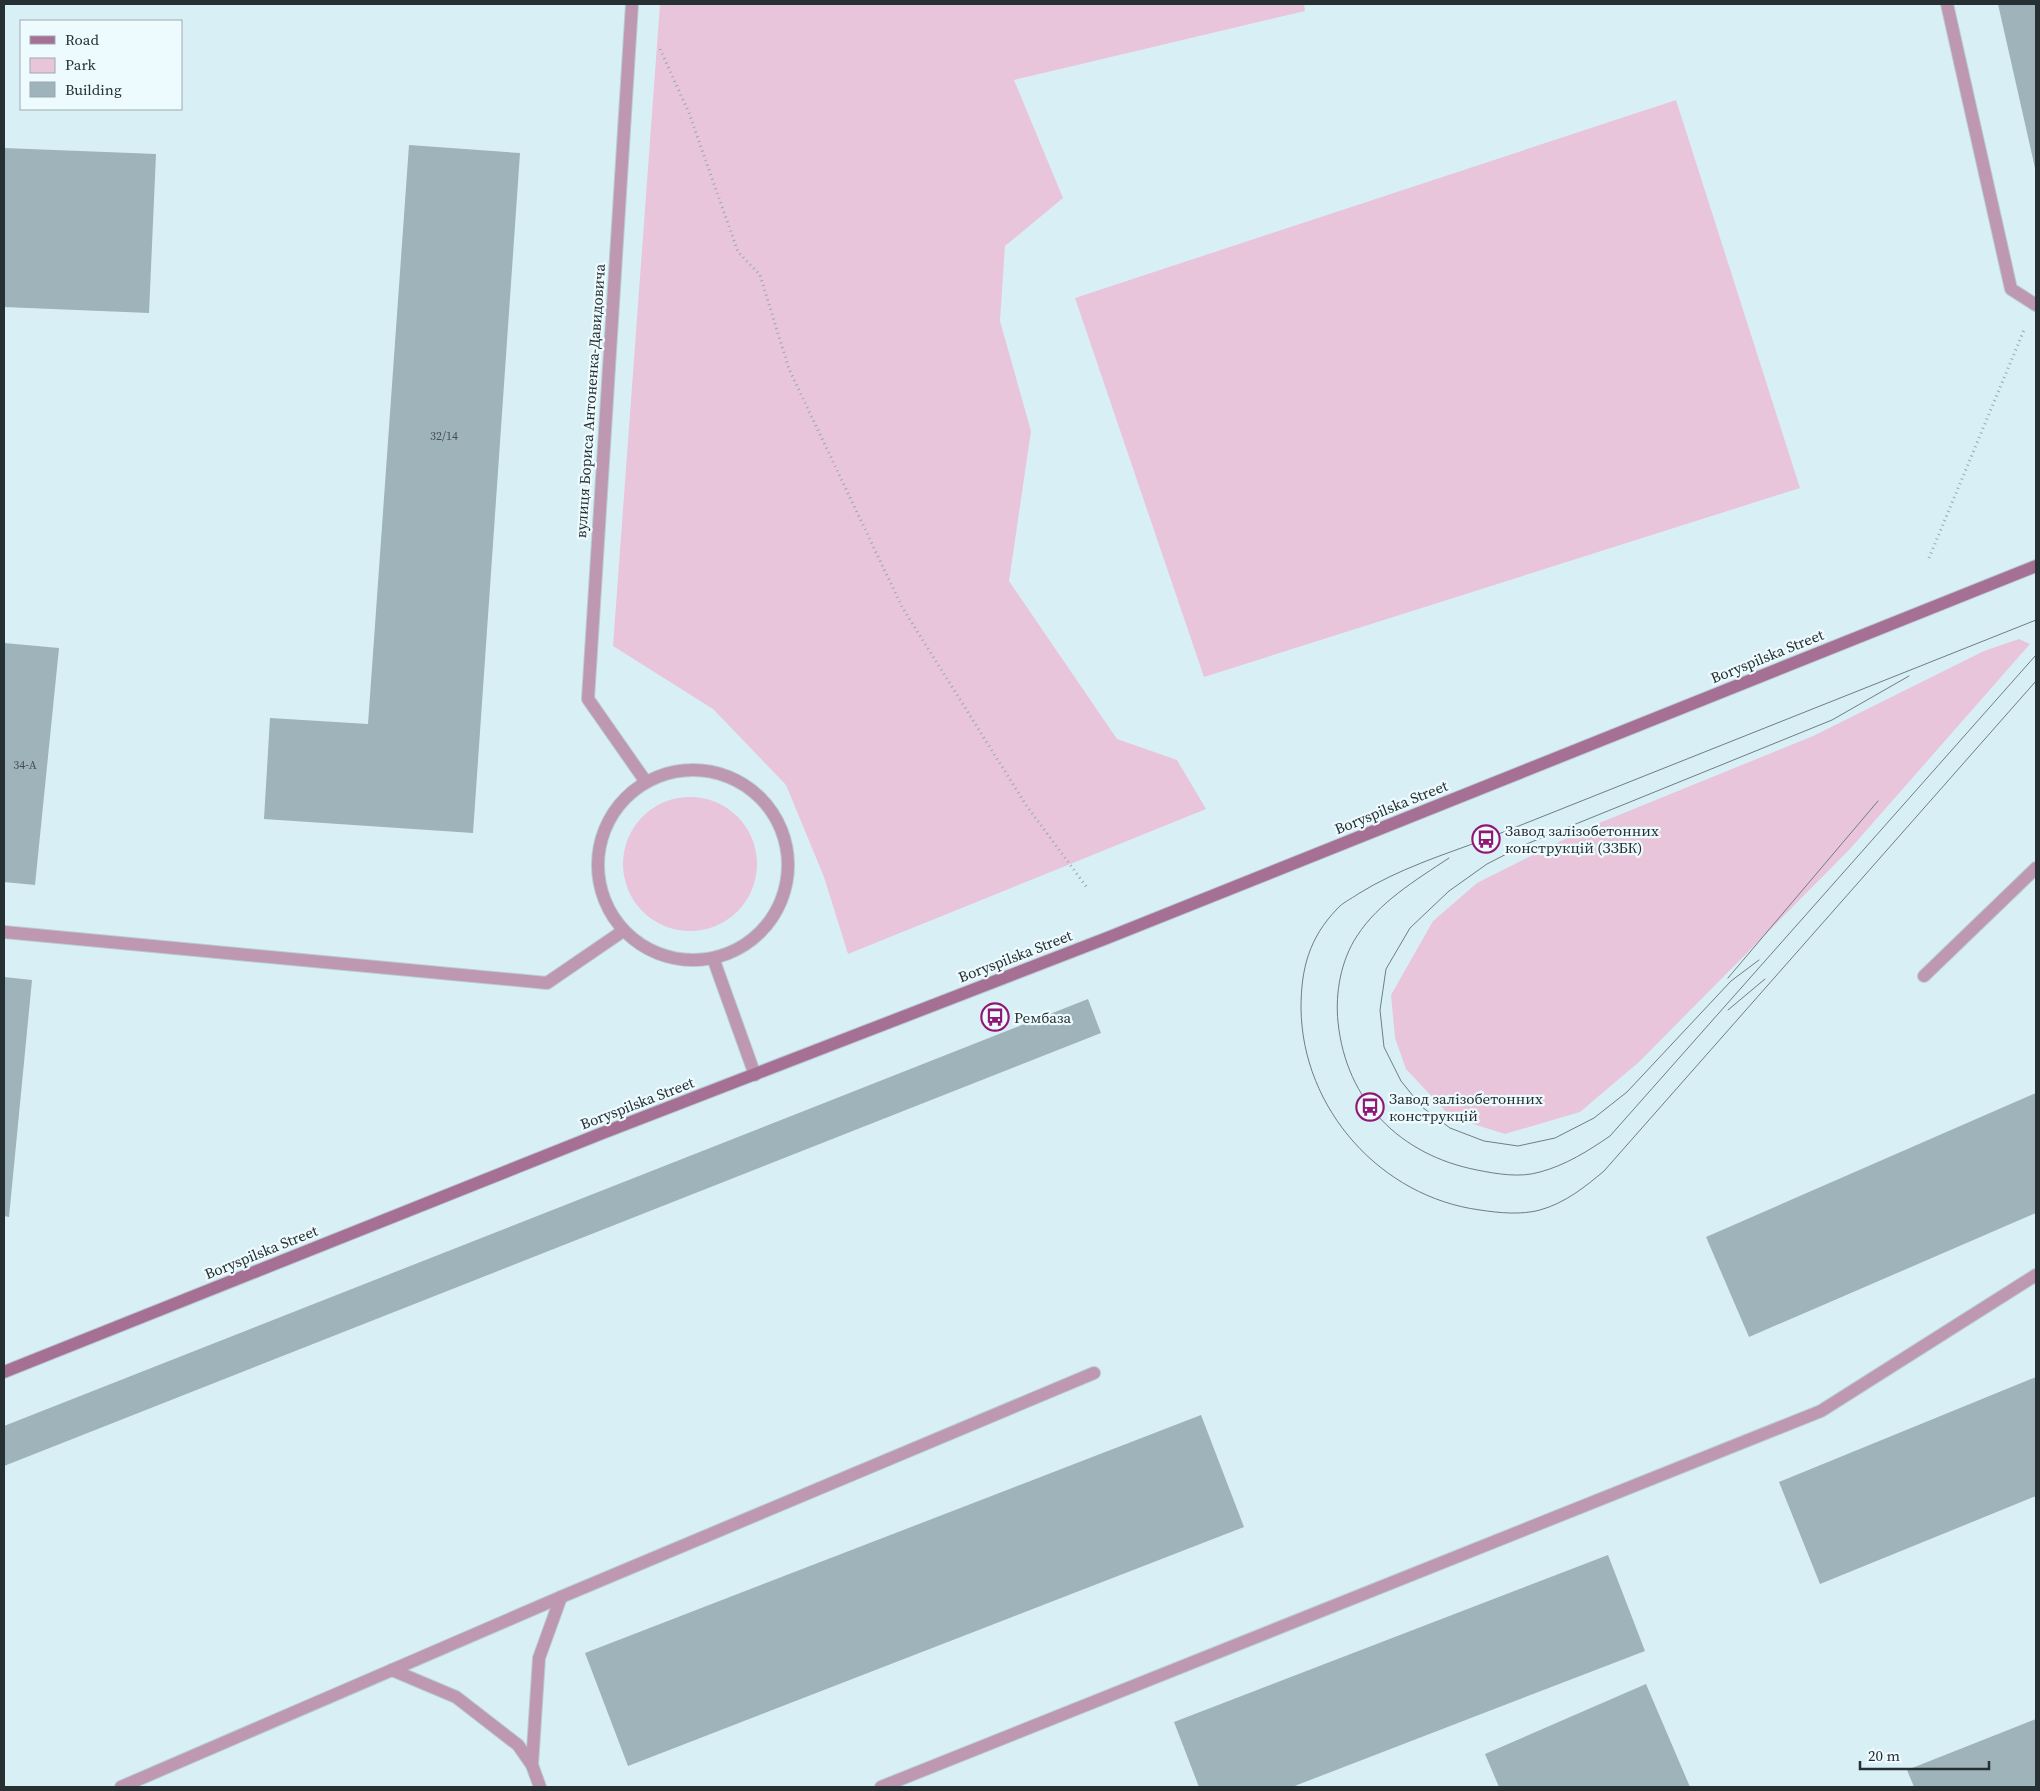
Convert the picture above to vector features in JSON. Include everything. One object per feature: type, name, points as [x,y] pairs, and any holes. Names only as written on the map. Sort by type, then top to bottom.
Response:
[{"type":"main road","name":"Boryspilska Street","points":[[4,1372],[572,1145],[1107,938],[2036,566]]},
{"type":"street","name":"вулиця Бориса Антоненка-Давидовича","points":[[632,4],[588,699],[646,782]]},
{"type":"street","points":[[1947,4],[2011,289],[2036,305]]},
{"type":"street","points":[[693,770],[718,773],[740,782],[760,798],[775,817],[784,840],[788,866],[784,891],[774,915],[757,935],[736,950],[713,958],[689,960],[664,956],[642,946],[623,931],[609,911],[600,888],[597,864],[601,840],[611,817],[626,797],[646,782],[669,773],[693,770]]},
{"type":"street","points":[[1924,976],[2036,868]]},
{"type":"street","points":[[4,932],[547,983],[623,931]]},
{"type":"street","points":[[713,958],[755,1075]]},
{"type":"street","points":[[882,1787],[1822,1411],[2036,1275]]},
{"type":"street","points":[[121,1787],[561,1597],[1094,1373]]},
{"type":"street","points":[[532,1765],[539,1658],[561,1597]]},
{"type":"street","points":[[392,1670],[456,1697],[518,1745],[532,1765],[540,1787]]},
{"type":"path","points":[[657,43],[688,114],[738,252],[760,275],[788,369],[902,607],[1026,805],[1088,889]]},
{"type":"path","points":[[1929,558],[2036,305]]},
{"type":"green space","points":[[660,4],[1304,4],[1305,11],[1014,80],[1063,198],[1005,246],[1000,321],[1031,431],[1009,581],[1117,739],[1177,760],[1206,809],[848,954],[824,877],[786,785],[713,709],[613,646]]},
{"type":"green space","points":[[1676,100],[1800,488],[1204,677],[1075,298]]},
{"type":"green space","points":[[2019,639],[2030,644],[1850,849],[1639,1062],[1580,1112],[1505,1134],[1451,1117],[1406,1069],[1395,1038],[1391,995],[1433,921],[1477,883],[1587,828],[1813,736],[1984,651]]},
{"type":"green space","points":[[690,797],[716,802],[727,808],[737,817],[746,827],[752,838],[757,864],[752,890],[746,901],[737,911],[727,920],[716,926],[690,931],[664,926],[653,920],[643,911],[634,901],[628,890],[623,864],[628,838],[634,827],[643,817],[653,808],[664,802]]},
{"type":"building","points":[[1998,4],[2036,4],[2036,168],[2035,168]]},
{"type":"building","points":[[409,145],[520,153],[473,833],[264,819],[270,718],[368,724]]},
{"type":"building","points":[[4,148],[156,154],[149,313],[4,307]]},
{"type":"building","points":[[4,643],[59,648],[35,885],[4,882]]},
{"type":"building","points":[[4,977],[32,980],[9,1217],[4,1216]]},
{"type":"building","points":[[1088,999],[1101,1033],[4,1466],[4,1426]]},
{"type":"building","points":[[2036,1093],[2036,1213],[1749,1337],[1706,1237]]},
{"type":"building","points":[[2036,1377],[2036,1496],[1820,1584],[1779,1482]]},
{"type":"building","points":[[1201,1415],[1244,1527],[628,1766],[585,1653]]},
{"type":"building","points":[[1608,1555],[1645,1651],[1292,1787],[1199,1787],[1174,1722]]},
{"type":"building","points":[[1646,1684],[1690,1787],[1499,1787],[1485,1754]]},
{"type":"building","points":[[2036,1719],[2036,1787],[1914,1787],[1907,1770]]},
{"type":"tram line","points":[[2036,620],[1486,839],[1421,863],[1373,885],[1344,903],[1327,920],[1313,943],[1305,967],[1301,994],[1305,1045],[1315,1080],[1332,1113],[1354,1142],[1380,1167],[1410,1187],[1444,1202],[1480,1210],[1518,1213],[1540,1210],[1566,1199],[1604,1171],[2036,681]]},
{"type":"tram line","points":[[1449,858],[1411,883],[1387,902],[1366,924],[1351,945],[1340,977],[1337,1000],[1338,1022],[1343,1050],[1352,1076],[1365,1100],[1382,1120],[1401,1137],[1424,1152],[1449,1163],[1500,1174],[1532,1174],[1550,1169],[1585,1152],[1610,1136],[2036,655]]},
{"type":"tram line","points":[[1759,960],[1731,981],[1627,1092],[1594,1118],[1555,1138],[1518,1146],[1484,1141],[1450,1128],[1422,1107],[1401,1081],[1384,1047],[1380,1010],[1386,969],[1410,928],[1449,891],[1487,864],[1524,845],[1832,720],[1909,676]]},
{"type":"tram line","points":[[1728,978],[1878,801]]},
{"type":"tram line","points":[[1728,1010],[1765,979]]},
{"type":"place","name":"Завод залізобетонних конструкцій (ЗЗБК)","points":[[1486,839]]},
{"type":"place","name":"Рембаза","points":[[995,1017]]},
{"type":"place","name":"Завод залізобетонних конструкцій","points":[[1370,1107]]}]
